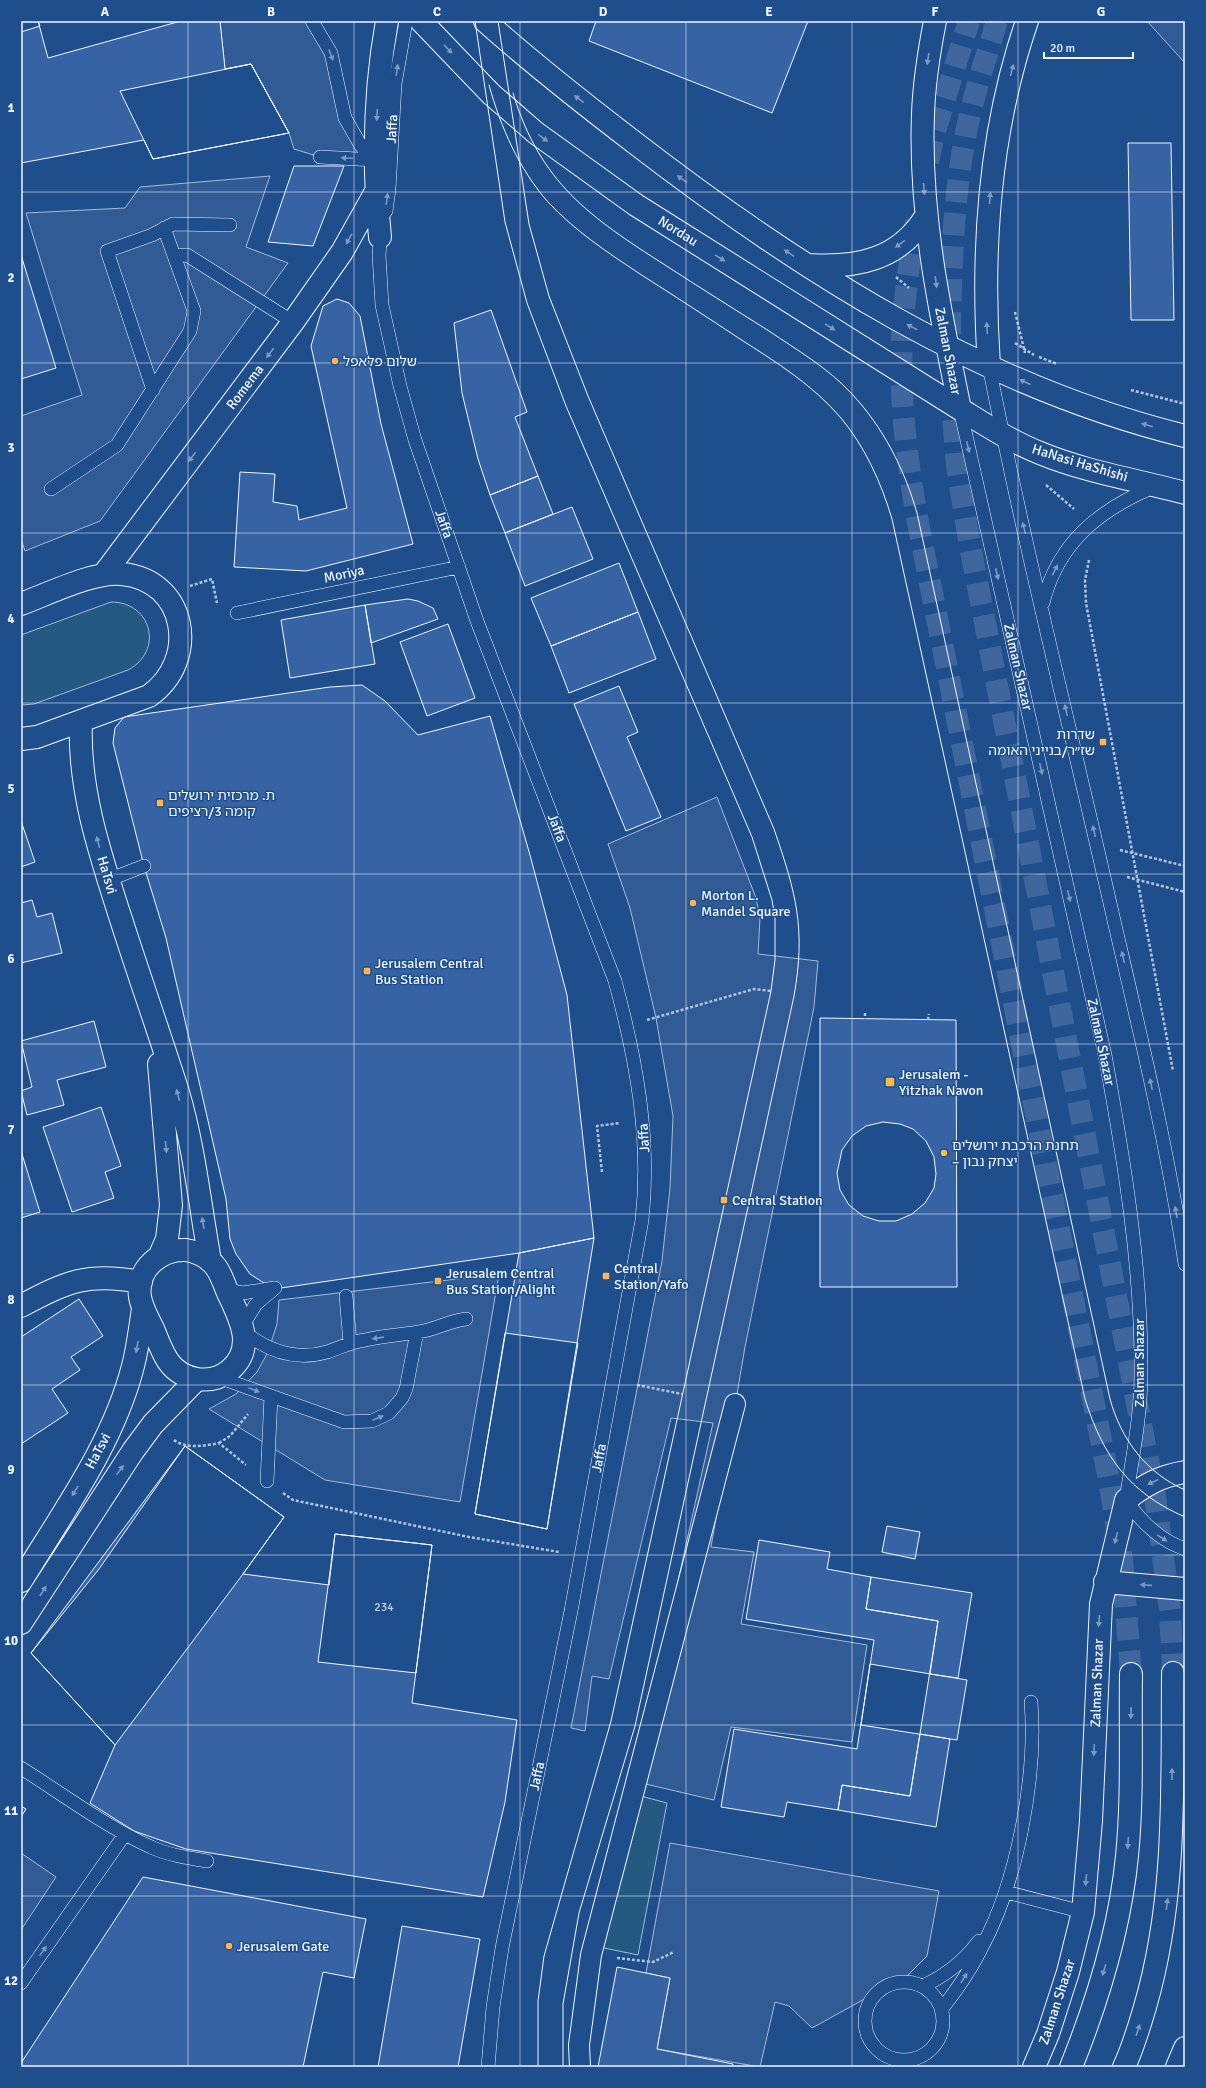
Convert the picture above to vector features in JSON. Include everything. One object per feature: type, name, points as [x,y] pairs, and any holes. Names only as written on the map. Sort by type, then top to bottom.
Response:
[{"type":"street","name":"Jaffa","points":[[380,237],[375,193],[375,160],[379,83],[387,21]]},
{"type":"street","name":"Nordau","points":[[421,21],[491,94],[536,133],[636,205],[960,409]]},
{"type":"street","points":[[485,21],[549,75],[678,176],[807,265],[882,312],[989,366],[1083,405],[1185,436]]},
{"type":"street","name":"Zalman Shazar","points":[[935,21],[927,64],[923,114],[923,165],[926,216],[946,345],[960,409]]},
{"type":"street","points":[[989,366],[986,327],[986,276],[991,177],[1001,114],[1026,21]]},
{"type":"street","name":"Romema","points":[[104,574],[294,322],[342,252],[375,193]]},
{"type":"street","points":[[807,265],[857,264],[882,256],[911,236],[926,216]]},
{"type":"street","name":"HaNasi HaShishi","points":[[960,409],[1003,436],[1058,460],[1185,493]]},
{"type":"street","points":[[21,604],[104,574],[131,575],[148,582],[162,593],[173,608],[180,625],[181,643],[180,652],[174,669],[157,691],[140,700],[81,722],[38,737],[21,739]]},
{"type":"street","name":"HaTsvi","points":[[81,722],[82,772],[90,816],[108,880],[182,1108],[210,1261]]},
{"type":"street","name":"HaTsvi","points":[[155,1025],[171,1204],[167,1239],[160,1255]]},
{"type":"street","points":[[173,1250],[186,1250],[199,1254],[210,1261],[215,1266],[227,1290],[243,1328],[244,1346],[239,1359],[230,1370],[218,1377],[196,1380],[183,1375],[168,1361],[143,1309],[140,1296],[141,1282],[150,1264],[160,1255],[173,1250]]},
{"type":"street","points":[[21,1306],[51,1290],[77,1280],[104,1277],[141,1282]]},
{"type":"street","name":"HaTsvi","points":[[21,1581],[99,1453],[116,1415],[134,1365],[143,1309]]},
{"type":"street","name":"HaTsvi","points":[[21,1624],[109,1485],[153,1424],[196,1380]]},
{"type":"street","points":[[580,2067],[579,2044],[591,1955],[735,1404]]},
{"type":"street","points":[[1126,1500],[1149,1483],[1162,1477],[1185,1472]]},
{"type":"street","name":"Zalman Shazar","points":[[1034,2067],[1048,2034],[1068,1972],[1083,1912],[1090,1821],[1099,1628],[1105,1582],[1126,1500]]},
{"type":"street","points":[[1105,1582],[1185,1589]]},
{"type":"street","points":[[1124,2067],[1148,1995],[1166,1907],[1171,1855],[1173,1673]]},
{"type":"street","points":[[1071,2067],[1086,2029],[1108,1957],[1122,1895],[1130,1822],[1131,1674]]},
{"type":"street","points":[[1177,2067],[1185,2048]]},
{"type":"lane","points":[[312,21],[331,53],[345,118],[361,146],[375,160]]},
{"type":"lane","name":"Jaffa","points":[[406,21],[395,84],[389,189],[380,237],[382,305],[389,342],[415,440],[477,621],[597,930],[615,981],[627,1024],[643,1119],[646,1173],[642,1220],[570,1611],[502,1948],[493,2007],[488,2066]]},
{"type":"lane","points":[[320,157],[375,160]]},
{"type":"lane","points":[[153,390],[107,251],[152,235],[173,224],[230,225]]},
{"type":"lane","points":[[51,489],[117,445],[190,331],[194,310],[164,228]]},
{"type":"lane","points":[[174,256],[187,255],[294,322]]},
{"type":"lane","points":[[989,366],[1003,436],[1144,1048],[1170,1175],[1185,1264]]},
{"type":"lane","name":"Zalman Shazar","points":[[960,409],[1105,1055],[1122,1148],[1136,1258],[1141,1355],[1139,1405],[1126,1500]]},
{"type":"lane","points":[[1042,607],[1047,588],[1054,572],[1069,546],[1083,530],[1114,506],[1158,486]]},
{"type":"lane","name":"Moriya","points":[[237,613],[459,567]]},
{"type":"lane","points":[[108,880],[144,866]]},
{"type":"lane","points":[[227,1290],[243,1293],[275,1288],[256,1304],[243,1328],[266,1346],[293,1355],[318,1354],[350,1343],[429,1330],[454,1321],[466,1320]]},
{"type":"lane","points":[[346,1296],[350,1343]]},
{"type":"lane","points":[[218,1377],[344,1422],[372,1421],[382,1417],[396,1408],[402,1398],[406,1388],[417,1332]]},
{"type":"lane","points":[[267,1481],[268,1395]]},
{"type":"lane","points":[[1126,1500],[1146,1525],[1168,1541],[1185,1549]]},
{"type":"lane","points":[[942,2010],[982,1949],[1006,1892],[1022,1826],[1030,1773],[1034,1734],[1032,1702]]},
{"type":"lane","points":[[21,1768],[125,1834],[152,1848],[184,1857],[207,1861]]},
{"type":"lane","points":[[21,1983],[125,1834]]},
{"type":"lane","points":[[1006,1892],[1083,1912]]},
{"type":"lane","points":[[923,1986],[939,1979],[957,1965],[976,1946],[994,1922]]},
{"type":"lane","points":[[899,1982],[911,1982],[923,1986],[931,1992],[938,2001],[942,2010],[942,2031],[938,2041],[930,2050],[920,2057],[896,2063],[875,2047],[868,2036],[865,2025],[865,2012],[870,2000],[878,1991],[888,1985],[899,1982]]},
{"type":"path","points":[[882,256],[890,271],[902,284],[939,303]]},
{"type":"path","points":[[986,327],[1006,337],[1034,355],[1062,366]]},
{"type":"path","points":[[1130,390],[1185,404]]},
{"type":"path","points":[[1090,557],[1085,580],[1086,603],[1174,1073]]},
{"type":"path","points":[[1097,844],[1185,866]]},
{"type":"path","points":[[1103,871],[1185,892]]},
{"type":"path","points":[[627,1024],[700,1006],[754,989],[771,992]]},
{"type":"path","points":[[865,1014],[865,1020]]},
{"type":"path","points":[[928,1020],[929,1014]]},
{"type":"path","points":[[597,1126],[602,1172]]},
{"type":"path","points":[[637,1385],[682,1394]]},
{"type":"path","points":[[153,1424],[179,1444],[203,1446],[219,1443],[230,1436],[268,1395]]},
{"type":"path","points":[[219,1443],[293,1500],[469,1537],[538,1549]]},
{"type":"path","points":[[591,1955],[653,1962],[674,1952]]},
{"type":"shaded area","points":[[220,21],[312,21],[325,41],[341,103],[369,152],[320,157],[294,149],[289,133],[251,64],[225,69]]},
{"type":"shaded area","points":[[1147,21],[1185,21],[1185,63]]},
{"type":"shaded area","points":[[270,176],[246,247],[288,263],[100,521],[25,551],[21,539],[21,416],[82,395],[26,213],[125,208],[140,187]]},
{"type":"shaded area","points":[[111,602],[125,604],[136,610],[144,619],[148,629],[149,640],[146,651],[139,662],[128,670],[34,704],[21,705],[21,635]]},
{"type":"shaded area","points":[[717,797],[756,898],[760,918],[758,954],[818,961],[814,1007],[745,1347],[711,1547],[754,1552],[741,1624],[867,1645],[852,1742],[731,1727],[714,1800],[637,1782],[642,1743],[713,1423],[671,1418],[609,1679],[592,1676],[585,1731],[571,1728],[662,1261],[670,1188],[673,1116],[656,1018],[630,908],[608,844]]},
{"type":"shaded area","points":[[499,1274],[460,1502],[325,1480],[209,1409],[236,1394],[257,1372],[268,1352],[277,1324],[279,1300]]},
{"type":"shaded area","points":[[637,1795],[667,1803],[638,1955],[599,1947]]},
{"type":"shaded area","points":[[670,1843],[939,1891],[927,1956],[908,1975],[812,2028],[789,2006],[775,2002],[760,2067],[657,2049],[670,1978],[646,1973]]},
{"type":"shaded area","points":[[21,1853],[56,1877],[21,1930]]},
{"type":"building","points":[[38,21],[220,21],[225,69],[251,64],[289,133],[153,159],[144,140],[21,163],[21,32],[40,26]]},
{"type":"building","points":[[38,21],[181,21],[48,58]]},
{"type":"building","points":[[596,21],[808,21],[772,113],[589,41]]},
{"type":"building","points":[[251,64],[289,133],[153,159],[120,91]]},
{"type":"building","points":[[1128,143],[1171,143],[1174,320],[1131,320]]},
{"type":"building","points":[[294,166],[344,166],[313,246],[268,242]]},
{"type":"building","points":[[21,255],[56,368],[21,379]]},
{"type":"building","points":[[337,299],[349,303],[360,316],[381,424],[413,544],[306,571],[234,567],[240,472],[275,474],[273,502],[297,506],[299,520],[347,508],[311,346],[323,306]]},
{"type":"building","points":[[491,310],[527,412],[515,417],[538,476],[490,495],[478,459],[462,393],[454,323]]},
{"type":"building","points":[[538,476],[553,514],[505,533],[490,495]]},
{"type":"building","points":[[572,507],[593,559],[525,586],[505,533]]},
{"type":"building","points":[[619,563],[638,612],[551,646],[531,598]]},
{"type":"building","points":[[408,599],[418,601],[433,608],[438,619],[371,643],[365,605]]},
{"type":"building","points":[[365,605],[375,664],[290,678],[281,620]]},
{"type":"building","points":[[638,612],[656,659],[569,693],[551,646]]},
{"type":"building","points":[[448,624],[475,698],[427,716],[400,642]]},
{"type":"building","name":"Jerusalem Central Bus Station","points":[[362,685],[385,701],[418,735],[490,716],[530,855],[567,995],[594,1238],[519,1253],[281,1288],[267,1285],[250,1274],[236,1254],[230,1239],[226,1199],[166,938],[144,866],[113,743],[115,728],[124,717],[330,687]]},
{"type":"building","points":[[619,686],[638,732],[627,737],[661,817],[626,831],[574,704]]},
{"type":"building","points":[[21,821],[35,862],[21,867]]},
{"type":"building","points":[[32,900],[37,917],[52,913],[62,953],[21,963],[21,903]]},
{"type":"building","name":"תחנת הרכבת ירושלים – יצחק נבון","points":[[820,1018],[956,1020],[957,1287],[820,1287]],"holes":[[[883,1122],[900,1124],[913,1129],[926,1141],[934,1157],[936,1174],[934,1188],[925,1203],[912,1214],[896,1221],[879,1221],[863,1216],[849,1205],[840,1190],[837,1173],[842,1150],[852,1136],[866,1126]]]},
{"type":"building","points":[[94,1021],[106,1067],[57,1080],[64,1105],[27,1115],[21,1091],[32,1087],[21,1041]]},
{"type":"building","points":[[101,1107],[121,1166],[105,1172],[114,1198],[72,1212],[43,1127]]},
{"type":"building","points":[[21,1151],[40,1212],[21,1218]]},
{"type":"building","points":[[594,1238],[547,1529],[475,1514],[519,1253]]},
{"type":"building","points":[[79,1299],[103,1336],[71,1357],[80,1370],[52,1389],[68,1413],[21,1444],[21,1337]]},
{"type":"building","points":[[505,1333],[578,1343],[547,1529],[475,1514]]},
{"type":"building","points":[[185,1446],[284,1517],[243,1574],[329,1585],[335,1534],[432,1545],[412,1703],[517,1720],[505,1802],[483,1897],[186,1849],[134,1831],[90,1803],[115,1745],[31,1653],[99,1569]]},
{"type":"building","points":[[185,1446],[284,1517],[115,1745],[31,1653]]},
{"type":"building","points":[[887,1526],[920,1532],[915,1559],[882,1552]]},
{"type":"building","points":[[335,1534],[432,1545],[416,1673],[318,1662]]},
{"type":"building","points":[[759,1540],[830,1552],[827,1569],[871,1577],[866,1609],[938,1621],[910,1796],[842,1785],[838,1810],[787,1802],[784,1817],[721,1807],[734,1729],[857,1749],[874,1640],[746,1619]]},
{"type":"building","points":[[871,1577],[972,1593],[958,1678],[930,1674],[938,1621],[866,1609]]},
{"type":"building","points":[[870,1664],[967,1680],[957,1740],[861,1725]]},
{"type":"building","points":[[920,1734],[950,1739],[936,1827],[838,1810],[842,1785],[910,1796]]},
{"type":"building","points":[[21,1806],[26,1809],[21,1817]]},
{"type":"building","name":"Jerusalem Gate","points":[[143,1877],[366,1919],[354,1978],[323,1972],[303,2067],[21,2067],[21,2063]]},
{"type":"building","points":[[402,1926],[480,1939],[458,2067],[378,2067]]},
{"type":"building","points":[[617,1967],[670,1978],[657,2049],[733,2064],[733,2067],[598,2067]]},
{"type":"tunnel","points":[[928,162],[934,134],[969,21]]},
{"type":"tunnel","points":[[950,334],[951,277],[955,217],[962,158],[973,102],[997,21]]},
{"type":"tunnel","points":[[916,221],[904,307],[901,360],[903,407],[910,477],[1109,1480],[1122,1560],[1131,1674]]},
{"type":"tunnel","points":[[951,387],[957,467],[970,546],[1155,1496],[1170,1610],[1173,1673]]},
{"type":"tram line","points":[[475,21],[505,222],[527,303],[566,406],[752,837],[772,900],[775,918],[775,960],[771,991],[611,1721],[544,1956],[538,2001],[538,2067]]},
{"type":"tram line","points":[[498,21],[529,224],[549,296],[588,396],[774,829],[793,892],[799,930],[799,950],[794,996],[635,1726],[579,1913],[563,2004],[563,2067]]},
{"type":"tram line","points":[[489,85],[505,132],[520,162],[528,176],[558,213],[580,232],[616,258],[794,375],[818,395],[841,418],[850,429],[865,453],[883,492],[892,519],[1085,1399],[1100,1438],[1121,1470],[1133,1484],[1148,1496],[1185,1517]]},
{"type":"tram line","points":[[513,93],[524,124],[538,151],[553,174],[571,195],[613,231],[769,331],[832,375],[851,393],[873,420],[883,434],[899,464],[917,513],[1110,1399],[1121,1428],[1137,1453],[1158,1474],[1185,1490]]},
{"type":"place","name":"שלום פלאפל","points":[[335,361]]},
{"type":"place","name":"שדרות שז״ר/בנייני האומה","points":[[1103,742]]},
{"type":"place","name":"ת. מרכזית ירושלים קומה 3/רציפים","points":[[160,803]]},
{"type":"place","name":"Morton L. Mandel Square","points":[[693,903]]},
{"type":"place","name":"Jerusalem Central Bus Station","points":[[367,971]]},
{"type":"place","name":"Jerusalem - Yitzhak Navon","points":[[890,1082]]},
{"type":"place","name":"תחנת הרכבת ירושלים – יצחק נבון","points":[[944,1153]]},
{"type":"place","name":"Central Station","points":[[724,1200]]},
{"type":"place","name":"Central Station/Yafo","points":[[606,1276]]},
{"type":"place","name":"Jerusalem Central Bus Station/Alight","points":[[438,1281]]},
{"type":"place","name":"Jerusalem Gate","points":[[229,1946]]}]
